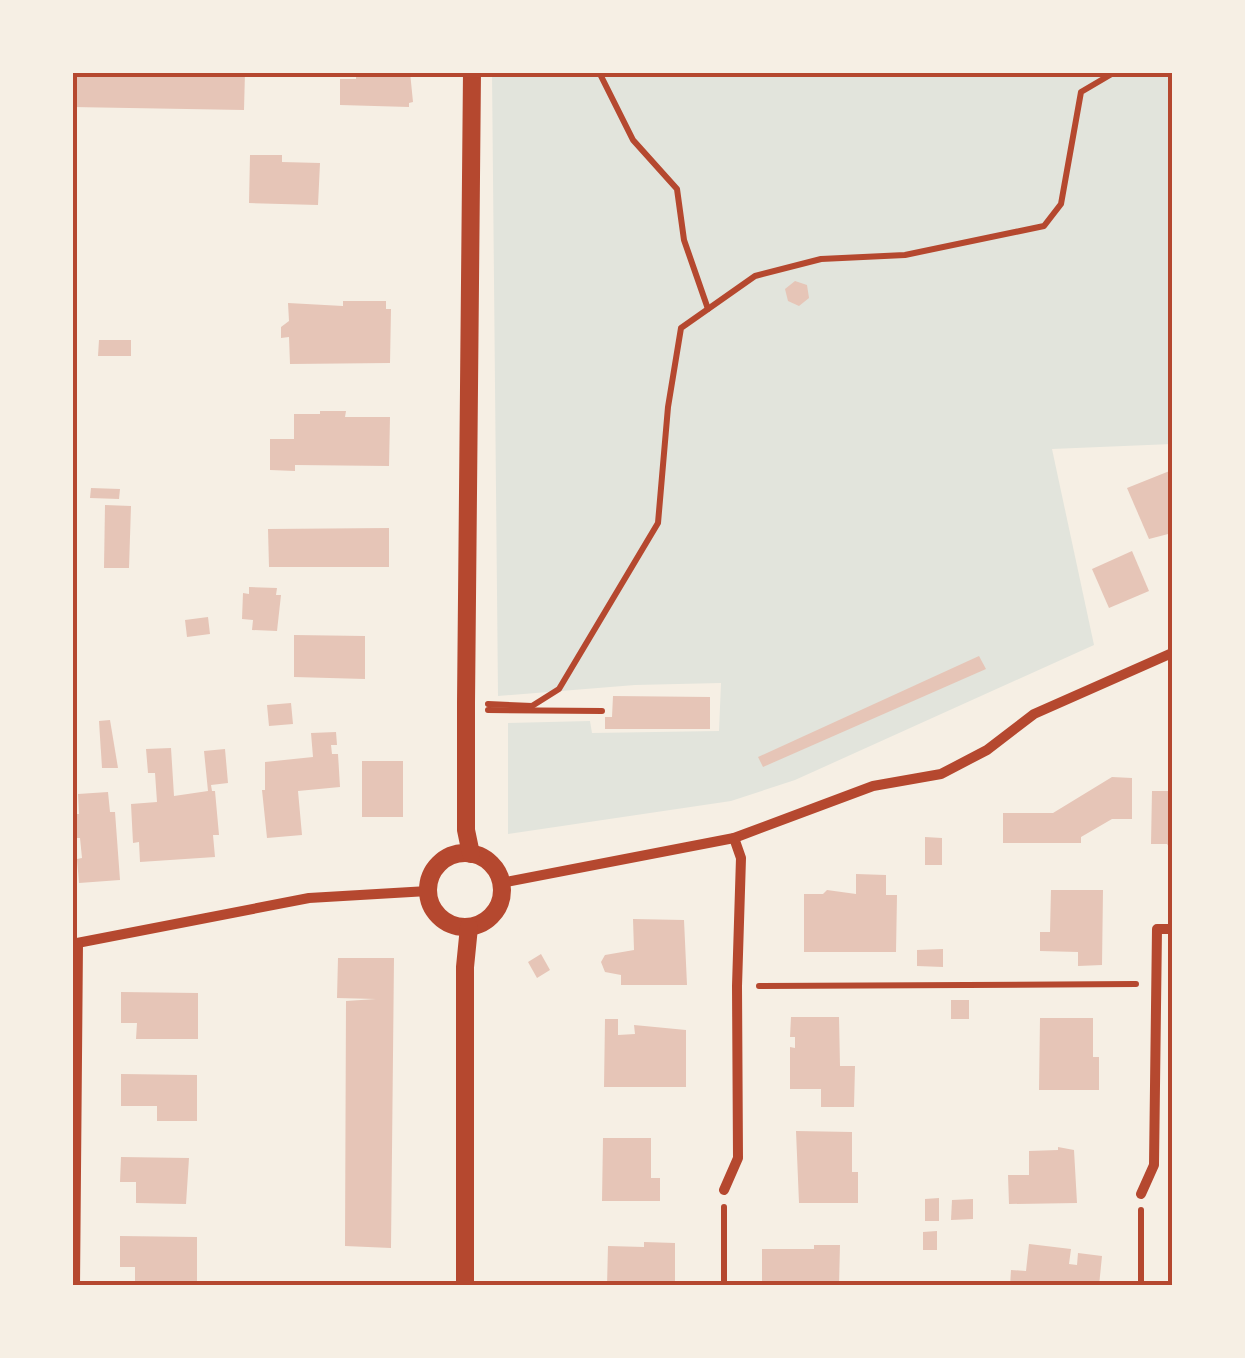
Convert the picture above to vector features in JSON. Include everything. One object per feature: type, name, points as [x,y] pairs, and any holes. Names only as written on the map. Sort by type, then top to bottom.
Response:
[{"type":"street","points":[[471,854],[466,830],[466,706],[472,72]]},
{"type":"street","points":[[502,883],[734,838],[873,786],[940,774],[987,750],[1034,714],[1172,653]]},
{"type":"street","points":[[724,1190],[738,1158],[741,858],[734,838]]},
{"type":"street","points":[[460,854],[489,862],[502,883],[496,910],[483,923],[468,927],[451,924],[439,916],[428,891],[429,880],[441,862],[460,854]]},
{"type":"street","points":[[75,1286],[75,944],[310,898],[428,891]]},
{"type":"street","points":[[465,1286],[468,927]]},
{"type":"street","points":[[1141,1194],[1154,1165],[1156,929],[1172,929]]},
{"type":"path","points":[[600,72],[633,140],[677,189],[684,240],[708,309]]},
{"type":"path","points":[[466,706],[532,706],[560,689],[658,524],[668,406],[681,328],[756,276],[822,259],[905,255],[1044,226],[1061,204],[1082,92],[1116,72]]},
{"type":"path","points":[[466,706],[602,711]]},
{"type":"path","points":[[737,986],[1155,984]]},
{"type":"path","points":[[724,1190],[724,1286]]},
{"type":"path","points":[[1141,1194],[1141,1286]]},
{"type":"shaded area","points":[[492,73],[1172,73],[1172,444],[1052,449],[1094,645],[795,780],[731,801],[508,834],[508,723],[590,721],[592,733],[719,731],[721,683],[635,685],[498,696]]},
{"type":"building","points":[[72,72],[245,72],[244,110],[72,107]]},
{"type":"building","points":[[356,72],[410,72],[413,102],[409,107],[340,105],[340,79],[356,79]]},
{"type":"building","points":[[250,155],[282,155],[282,162],[320,163],[318,205],[249,203]]},
{"type":"building","points":[[795,281],[807,285],[809,298],[799,306],[788,301],[785,289]]},
{"type":"building","points":[[343,301],[386,301],[386,309],[391,309],[390,363],[290,364],[289,337],[281,338],[281,327],[289,321],[288,303],[343,306]]},
{"type":"building","points":[[99,340],[131,340],[131,356],[98,356]]},
{"type":"building","points":[[346,411],[345,417],[390,417],[389,466],[295,465],[295,471],[270,470],[270,439],[294,439],[294,414]]},
{"type":"building","points":[[1172,470],[1172,533],[1149,539],[1127,488]]},
{"type":"building","points":[[91,488],[120,489],[119,499],[90,498]]},
{"type":"building","points":[[105,505],[131,506],[129,568],[104,568]]},
{"type":"building","points":[[389,528],[389,567],[269,567],[268,529]]},
{"type":"building","points":[[1132,551],[1149,591],[1109,608],[1092,569]]},
{"type":"building","points":[[249,587],[277,588],[276,595],[281,595],[277,631],[252,630],[253,620],[242,619],[243,593],[249,594]]},
{"type":"building","points":[[208,617],[210,634],[187,637],[185,620]]},
{"type":"building","points":[[294,635],[365,636],[365,679],[294,677]]},
{"type":"building","points":[[979,656],[986,669],[763,767],[758,757]]},
{"type":"building","points":[[613,696],[710,697],[710,729],[605,729],[605,717],[612,717]]},
{"type":"building","points":[[291,703],[293,724],[269,726],[267,705]]},
{"type":"building","points":[[110,720],[118,768],[102,768],[99,721]]},
{"type":"building","points":[[336,732],[337,745],[331,745],[332,754],[338,754],[340,787],[298,791],[302,835],[267,838],[262,790],[265,762],[313,757],[311,733]]},
{"type":"building","points":[[171,748],[174,796],[208,791],[204,751],[225,749],[228,783],[211,785],[215,791],[219,835],[213,835],[215,857],[140,862],[139,842],[133,843],[131,804],[157,802],[155,773],[148,773],[146,749]]},
{"type":"building","points":[[362,761],[403,761],[403,817],[362,817]]},
{"type":"building","points":[[1112,777],[1132,778],[1132,819],[1112,819],[1081,837],[1081,843],[1003,843],[1003,813],[1053,813]]},
{"type":"building","points":[[1152,791],[1172,791],[1172,851],[1167,844],[1151,844]]},
{"type":"building","points":[[108,792],[110,812],[115,812],[120,880],[79,883],[77,859],[82,858],[74,814],[79,814],[78,794]]},
{"type":"building","points":[[925,837],[942,838],[942,865],[925,865]]},
{"type":"building","points":[[856,874],[886,875],[886,895],[897,895],[896,952],[804,952],[804,894],[823,894],[827,890],[856,894]]},
{"type":"building","points":[[1051,890],[1103,890],[1102,965],[1078,966],[1078,952],[1040,951],[1040,932],[1050,932]]},
{"type":"building","points":[[633,919],[684,920],[687,985],[621,985],[621,975],[605,972],[601,962],[605,955],[634,950]]},
{"type":"building","points":[[943,949],[943,967],[917,966],[917,950]]},
{"type":"building","points":[[541,954],[550,970],[537,978],[528,962]]},
{"type":"building","points":[[338,958],[394,958],[391,1248],[345,1246],[346,1001],[376,999],[337,998]]},
{"type":"building","points":[[121,992],[198,993],[198,1039],[136,1039],[137,1023],[121,1023]]},
{"type":"building","points":[[951,1000],[969,1000],[969,1019],[951,1019]]},
{"type":"building","points":[[791,1017],[839,1017],[840,1066],[855,1066],[854,1107],[821,1107],[821,1089],[790,1089],[790,1047],[795,1048],[795,1037],[790,1037]]},
{"type":"building","points":[[1040,1018],[1093,1018],[1093,1057],[1099,1057],[1099,1090],[1039,1090]]},
{"type":"building","points":[[605,1019],[618,1019],[618,1035],[635,1034],[634,1025],[686,1030],[686,1087],[604,1087]]},
{"type":"building","points":[[121,1074],[197,1075],[197,1121],[157,1121],[157,1106],[121,1106]]},
{"type":"building","points":[[796,1131],[852,1132],[852,1172],[858,1172],[858,1203],[799,1203]]},
{"type":"building","points":[[603,1138],[651,1138],[651,1178],[660,1178],[660,1201],[602,1201]]},
{"type":"building","points":[[1058,1147],[1074,1150],[1077,1203],[1009,1204],[1008,1175],[1029,1175],[1029,1151]]},
{"type":"building","points":[[121,1157],[189,1158],[186,1204],[136,1203],[136,1182],[120,1182]]},
{"type":"building","points":[[939,1198],[939,1221],[925,1221],[925,1199]]},
{"type":"building","points":[[973,1199],[973,1219],[951,1220],[952,1200]]},
{"type":"building","points":[[937,1231],[937,1250],[923,1250],[923,1232]]},
{"type":"building","points":[[120,1236],[197,1237],[197,1283],[135,1282],[135,1267],[120,1267]]},
{"type":"building","points":[[644,1242],[675,1243],[675,1286],[607,1286],[608,1246],[644,1247]]},
{"type":"building","points":[[1029,1244],[1071,1249],[1069,1264],[1077,1265],[1078,1253],[1102,1256],[1099,1286],[1010,1286],[1011,1270],[1026,1271]]},
{"type":"building","points":[[814,1245],[840,1245],[839,1286],[762,1286],[762,1249],[814,1249]]}]
